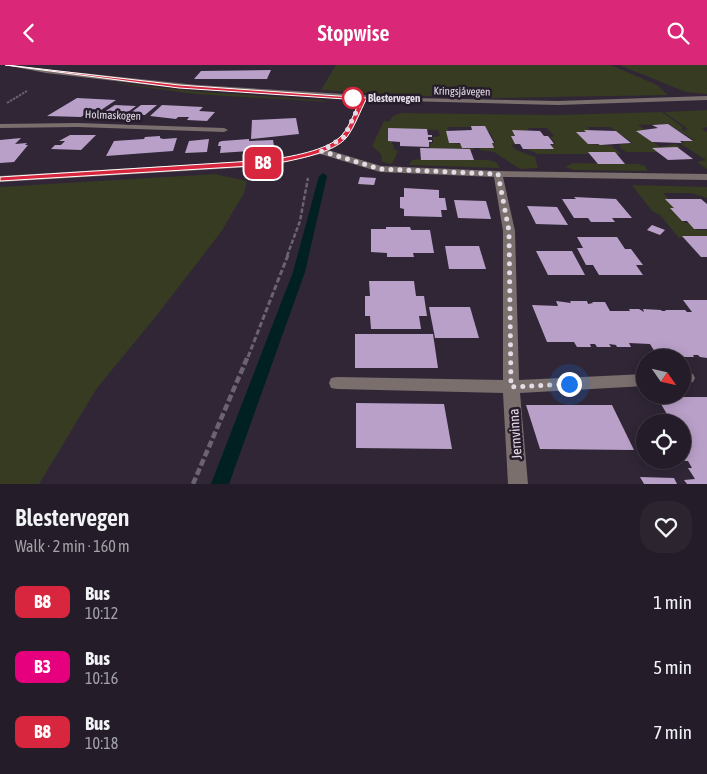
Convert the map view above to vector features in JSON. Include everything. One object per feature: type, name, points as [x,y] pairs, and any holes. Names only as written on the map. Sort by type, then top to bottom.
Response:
[{"type":"street","name":"Kringsjåvegen","points":[[8,65],[170,85],[364,98],[535,102],[707,99]]},
{"type":"street","points":[[0,179],[258,163],[296,158],[321,151],[344,137],[364,98]]},
{"type":"street","name":"Holmaskogen","points":[[0,126],[78,125],[224,130]]},
{"type":"street","points":[[321,151],[380,169],[498,174],[707,177]]},
{"type":"street","name":"Jernvinna","points":[[498,174],[509,231],[511,387],[518,484]]},
{"type":"street","points":[[337,383],[511,387],[636,380]]},
{"type":"path","points":[[193,484],[263,322],[300,221],[309,182],[304,162],[296,158]]},
{"type":"green space","points":[[336,65],[611,65],[657,85],[668,95],[494,98],[393,95],[321,90]]},
{"type":"green space","points":[[619,65],[707,65],[707,94],[686,92]]},
{"type":"green space","points":[[104,82],[204,92],[321,100],[329,102],[195,94]]},
{"type":"green space","points":[[707,110],[707,127],[702,129],[707,132],[707,169],[697,162],[706,160],[681,144],[684,143],[682,141],[694,140],[668,124],[638,125],[648,131],[640,132],[660,147],[676,144],[682,148],[656,149],[659,152],[626,152],[618,146],[621,146],[620,144],[633,143],[610,127],[587,127],[590,130],[588,133],[579,133],[591,144],[612,146],[621,154],[538,154],[526,149],[554,149],[551,145],[556,144],[550,137],[554,136],[547,128],[528,128],[529,131],[513,137],[517,144],[511,145],[516,150],[535,157],[538,168],[520,169],[494,152],[480,150],[478,145],[495,143],[490,132],[487,132],[483,127],[447,127],[452,143],[472,145],[474,150],[430,148],[429,143],[433,143],[433,137],[440,136],[438,130],[401,129],[391,137],[394,149],[398,151],[392,164],[382,162],[381,154],[372,146],[384,121],[389,122],[393,116],[401,113],[555,115],[662,112],[684,128],[681,129],[690,134],[684,130],[688,129],[664,112]]},
{"type":"green space","points":[[412,160],[488,160],[496,162],[500,168],[409,165]]},
{"type":"green space","points":[[573,163],[638,164],[645,166],[648,171],[574,170],[565,167]]},
{"type":"green space","points":[[215,174],[247,181],[244,193],[221,232],[153,320],[97,388],[39,484],[0,484],[0,187]]},
{"type":"green space","points":[[632,185],[707,187],[707,198],[691,193],[663,193],[678,209],[673,210],[685,223],[690,223],[697,230],[707,230],[707,236],[679,238],[660,215],[652,211]]},
{"type":"building","points":[[271,70],[267,79],[194,79],[201,71]]},
{"type":"building","points":[[77,98],[116,100],[101,110],[93,109],[81,117],[47,116]]},
{"type":"building","points":[[115,105],[136,106],[124,115],[101,114]]},
{"type":"building","points":[[141,105],[157,105],[145,115],[129,114]]},
{"type":"building","points":[[162,105],[203,107],[199,111],[215,112],[207,121],[187,120],[189,117],[178,117],[176,119],[150,116]]},
{"type":"building","points":[[296,118],[299,134],[251,139],[252,120]]},
{"type":"building","points":[[668,124],[693,141],[680,141],[682,143],[652,142],[636,131],[658,128],[652,125]]},
{"type":"building","points":[[471,126],[485,126],[494,143],[492,143],[494,148],[462,148],[460,143],[449,143],[446,131],[472,130]]},
{"type":"building","points":[[388,128],[427,129],[428,135],[432,135],[432,137],[428,137],[428,140],[432,140],[432,142],[429,142],[429,147],[400,146],[400,142],[388,141]]},
{"type":"building","points":[[512,130],[540,131],[552,141],[554,144],[550,144],[554,149],[523,149],[520,144],[515,144],[511,136],[515,136]]},
{"type":"building","points":[[584,130],[616,131],[631,143],[588,144],[576,132],[586,132]]},
{"type":"building","points":[[70,135],[96,135],[81,150],[51,149],[55,145],[61,145],[65,141],[59,141]]},
{"type":"building","points":[[160,136],[163,139],[177,138],[173,151],[106,156],[114,141]]},
{"type":"building","points":[[21,138],[15,144],[27,143],[25,145],[28,145],[14,162],[0,163],[0,140]]},
{"type":"building","points":[[209,139],[207,152],[185,153],[189,141]]},
{"type":"building","points":[[249,139],[249,141],[273,140],[274,146],[249,147],[249,151],[220,153],[221,146],[218,146],[219,142]]},
{"type":"building","points":[[677,147],[693,159],[668,160],[652,148]]},
{"type":"building","points":[[420,148],[470,149],[474,160],[421,160]]},
{"type":"building","points":[[588,152],[615,152],[625,164],[598,164]]},
{"type":"building","points":[[360,177],[376,178],[374,185],[358,184]]},
{"type":"building","points":[[404,188],[439,190],[439,198],[445,198],[447,210],[441,210],[442,217],[404,216],[404,209],[400,208],[400,197],[404,197]]},
{"type":"building","points":[[574,197],[616,199],[632,218],[612,218],[615,222],[591,222],[588,218],[574,218],[562,199],[576,199]]},
{"type":"building","points":[[665,199],[701,199],[707,204],[707,229],[694,229],[687,221],[682,221],[670,208],[674,208]]},
{"type":"building","points":[[454,200],[486,201],[491,219],[458,218]]},
{"type":"building","points":[[527,206],[557,207],[568,225],[536,224]]},
{"type":"building","points":[[652,225],[665,230],[660,235],[647,230]]},
{"type":"building","points":[[386,227],[410,227],[411,230],[430,230],[434,253],[413,253],[414,257],[387,257],[387,253],[371,252],[371,229],[386,229]]},
{"type":"building","points":[[682,236],[707,236],[707,257],[701,257]]},
{"type":"building","points":[[577,237],[617,237],[625,249],[631,249],[643,265],[636,265],[643,275],[599,275],[593,265],[586,265],[577,248],[583,248]]},
{"type":"building","points":[[445,246],[479,246],[486,269],[449,269]]},
{"type":"building","points":[[536,251],[572,251],[585,275],[548,275]]},
{"type":"building","points":[[369,281],[414,281],[416,296],[424,296],[427,316],[419,316],[421,329],[371,329],[370,316],[365,316],[365,296],[370,296]]},
{"type":"building","points":[[683,300],[707,300],[707,358],[698,355],[691,357],[691,349],[653,349],[650,344],[629,343],[631,347],[617,347],[616,345],[609,344],[611,347],[597,347],[595,344],[590,344],[591,347],[577,347],[574,342],[547,342],[532,305],[558,306],[556,301],[571,303],[570,301],[587,301],[588,304],[592,302],[605,302],[610,311],[639,309],[644,312],[643,309],[662,311],[685,310],[692,312]]},
{"type":"building","points":[[429,307],[470,307],[479,338],[435,338]]},
{"type":"building","points":[[355,334],[433,334],[438,368],[355,368]]},
{"type":"building","points":[[691,397],[707,397],[707,484],[687,484],[684,480],[695,479],[689,469],[692,468],[691,414],[667,414],[661,404],[691,404]]},
{"type":"building","points":[[356,403],[444,404],[452,449],[356,448]]},
{"type":"building","points":[[526,405],[612,405],[634,450],[540,449]]},
{"type":"building","points":[[640,477],[674,478],[677,484],[644,484]]},
{"type":"waterway","points":[[220,484],[299,272],[323,176]]},
{"type":"bus line","name":"B8","points":[[0,179],[268,163],[296,158],[321,151],[344,137],[364,98],[179,86],[99,78],[7,65]]},
{"type":"place","name":"Blestervegen","points":[[353,98]]},
{"type":"route","points":[[353,98],[359,106],[344,137],[321,151],[380,169],[498,174],[509,231],[511,387],[569,384]]}]
